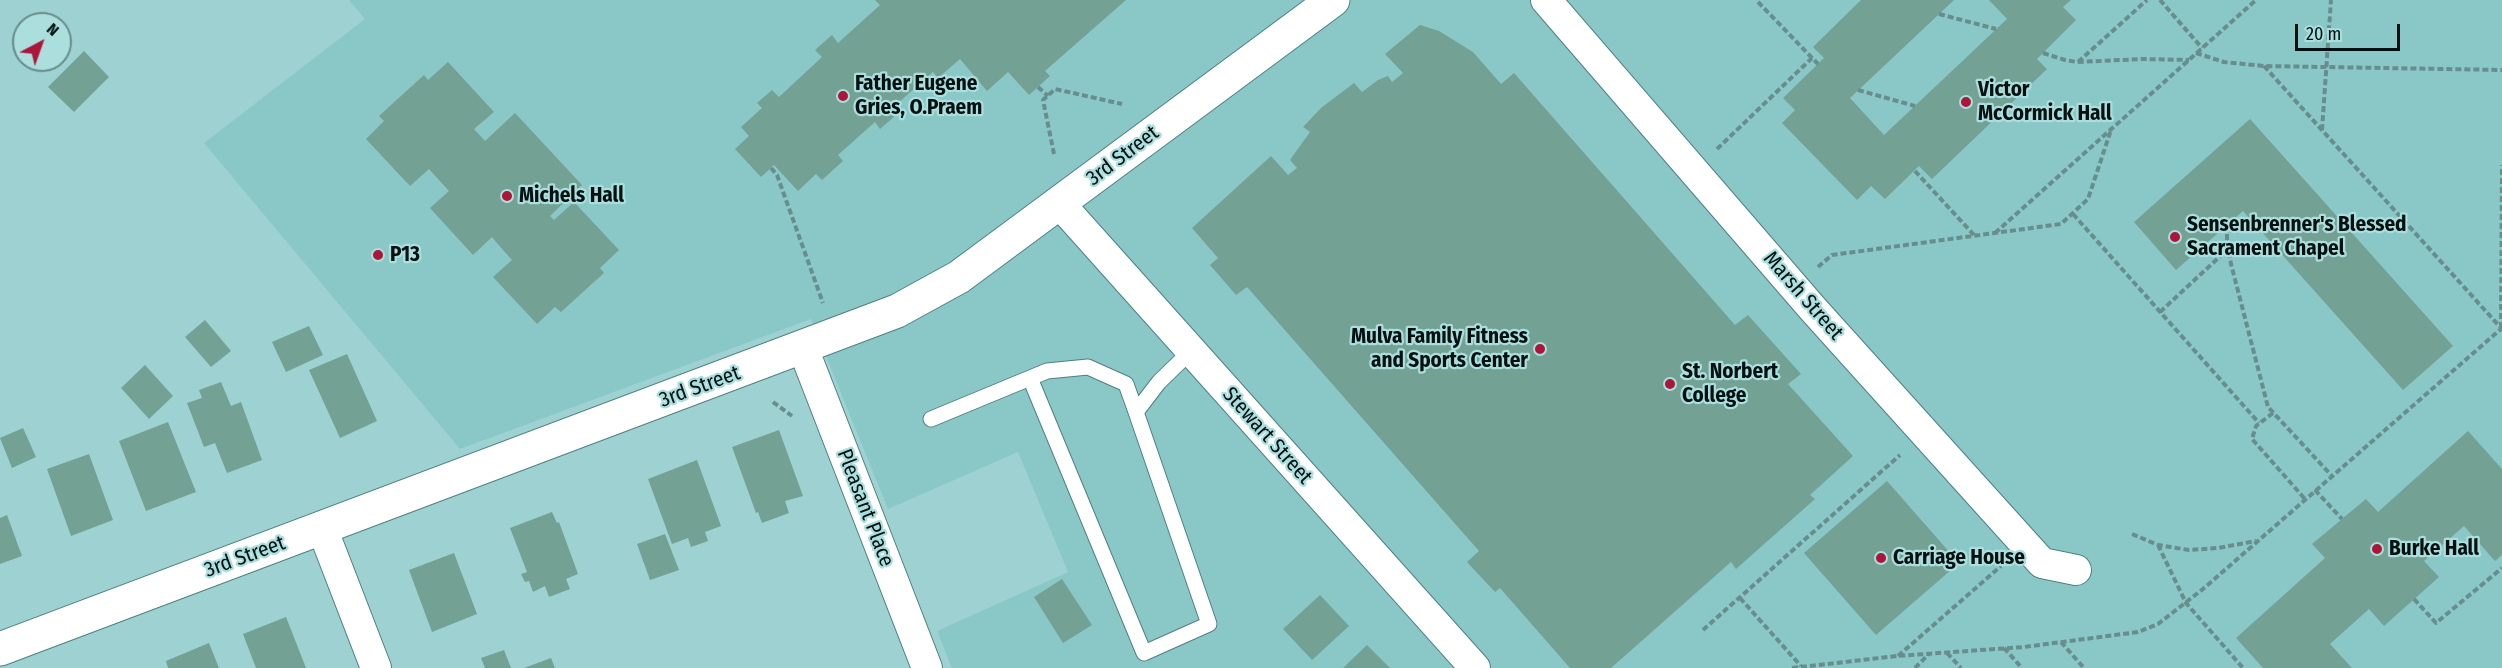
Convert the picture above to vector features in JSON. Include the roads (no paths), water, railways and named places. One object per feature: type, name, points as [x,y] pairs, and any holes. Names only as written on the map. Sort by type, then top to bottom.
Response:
[{"type":"main road","name":"3rd Street","points":[[0,649],[897,311],[959,277],[1333,0]]},
{"type":"street","name":"Marsh Street","points":[[1546,0],[1794,287],[2042,563],[2076,570]]},
{"type":"street","name":"Stewart Street","points":[[1060,204],[1475,668]]},
{"type":"street","name":"Pleasant Place","points":[[803,348],[927,668]]},
{"type":"street","points":[[322,528],[376,668]]},
{"type":"lane","points":[[1136,412],[1159,382],[1191,351]]},
{"type":"lane","points":[[931,419],[1030,378],[1047,371],[1088,367],[1126,384],[1209,624],[1144,653],[1030,378]]},
{"type":"place","name":"Father Eugene Gries, O.Praem","points":[[843,96]]},
{"type":"place","name":"Victor McCormick Hall","points":[[1966,102]]},
{"type":"place","name":"Michels Hall","points":[[507,196]]},
{"type":"place","name":"Sensenbrenner's Blessed Sacrament Chapel","points":[[2175,237]]},
{"type":"place","name":"P13","points":[[378,255]]},
{"type":"place","name":"Mulva Family Fitness and Sports Center","points":[[1540,349]]},
{"type":"place","name":"St. Norbert College","points":[[1670,384]]},
{"type":"place","name":"Burke Hall","points":[[2377,549]]},
{"type":"place","name":"Carriage House","points":[[1881,558]]}]
